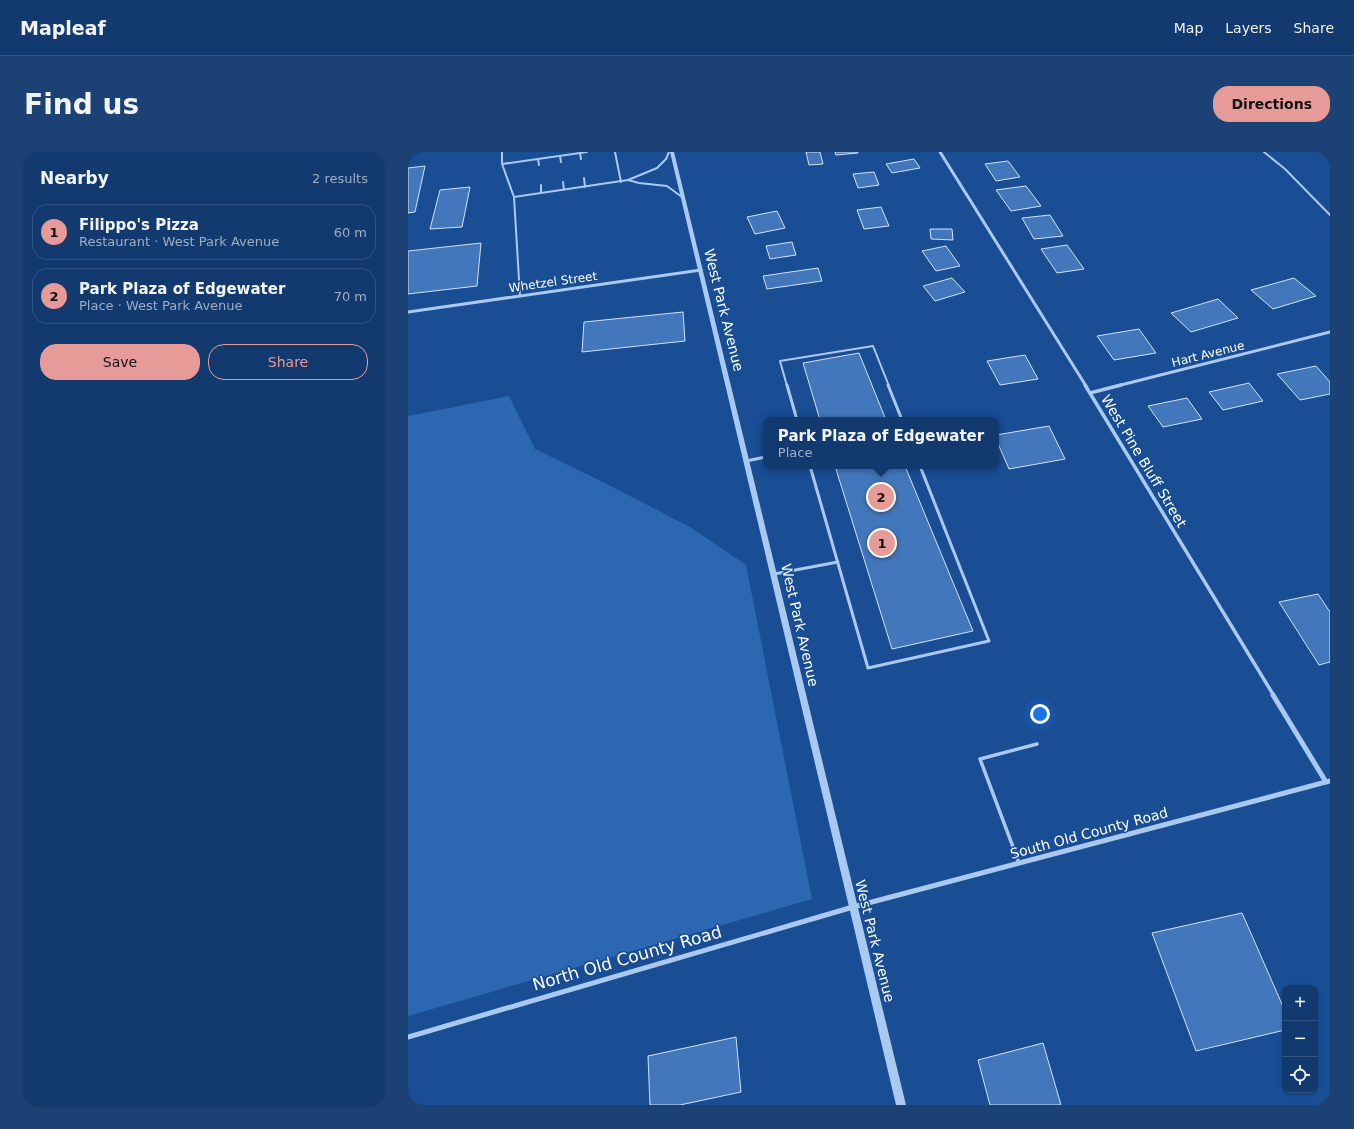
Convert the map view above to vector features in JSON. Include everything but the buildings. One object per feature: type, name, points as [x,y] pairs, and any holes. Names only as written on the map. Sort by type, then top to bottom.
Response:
[{"type":"street","name":"West Park Avenue","points":[[672,152],[901,1105]]},
{"type":"street","name":"West Pine Bluff Street","points":[[940,152],[1090,393],[1328,782]]},
{"type":"street","name":"Whetzel Street","points":[[408,312],[701,270]]},
{"type":"street","name":"Hart Avenue","points":[[1090,393],[1328,332]]},
{"type":"street","points":[[1328,332],[1330,337]]},
{"type":"street","name":"South Old County Road","points":[[853,907],[1328,782]]},
{"type":"street","name":"North Old County Road","points":[[408,1037],[853,907]]},
{"type":"lane","points":[[502,152],[502,164],[514,197],[520,296]]},
{"type":"lane","points":[[502,164],[587,152]]},
{"type":"lane","points":[[615,152],[621,182]]},
{"type":"lane","points":[[514,197],[628,180],[659,167],[666,160],[668,152]]},
{"type":"lane","points":[[1264,152],[1285,169],[1330,215]]},
{"type":"lane","points":[[580,153],[581,159]]},
{"type":"lane","points":[[560,156],[561,162]]},
{"type":"lane","points":[[538,159],[539,165]]},
{"type":"lane","points":[[584,178],[585,187]]},
{"type":"lane","points":[[628,180],[638,183],[667,186],[683,198]]},
{"type":"lane","points":[[563,182],[564,190]]},
{"type":"lane","points":[[540,185],[541,193]]},
{"type":"lane","points":[[796,417],[780,361],[873,346],[901,417]]},
{"type":"lane","points":[[746,461],[763,458]]},
{"type":"lane","points":[[811,469],[868,668],[989,641],[921,469]]},
{"type":"lane","points":[[774,574],[838,562]]},
{"type":"lane","points":[[1019,863],[980,759],[1037,744]]},
{"type":"shaded area","points":[[509,396],[535,449],[690,527],[746,565],[812,899],[408,1016],[408,416]]},
{"type":"place","name":"Park Plaza of Edgewater","points":[[881,497]]},
{"type":"place","name":"Filippo's Pizza","points":[[882,543]]}]
